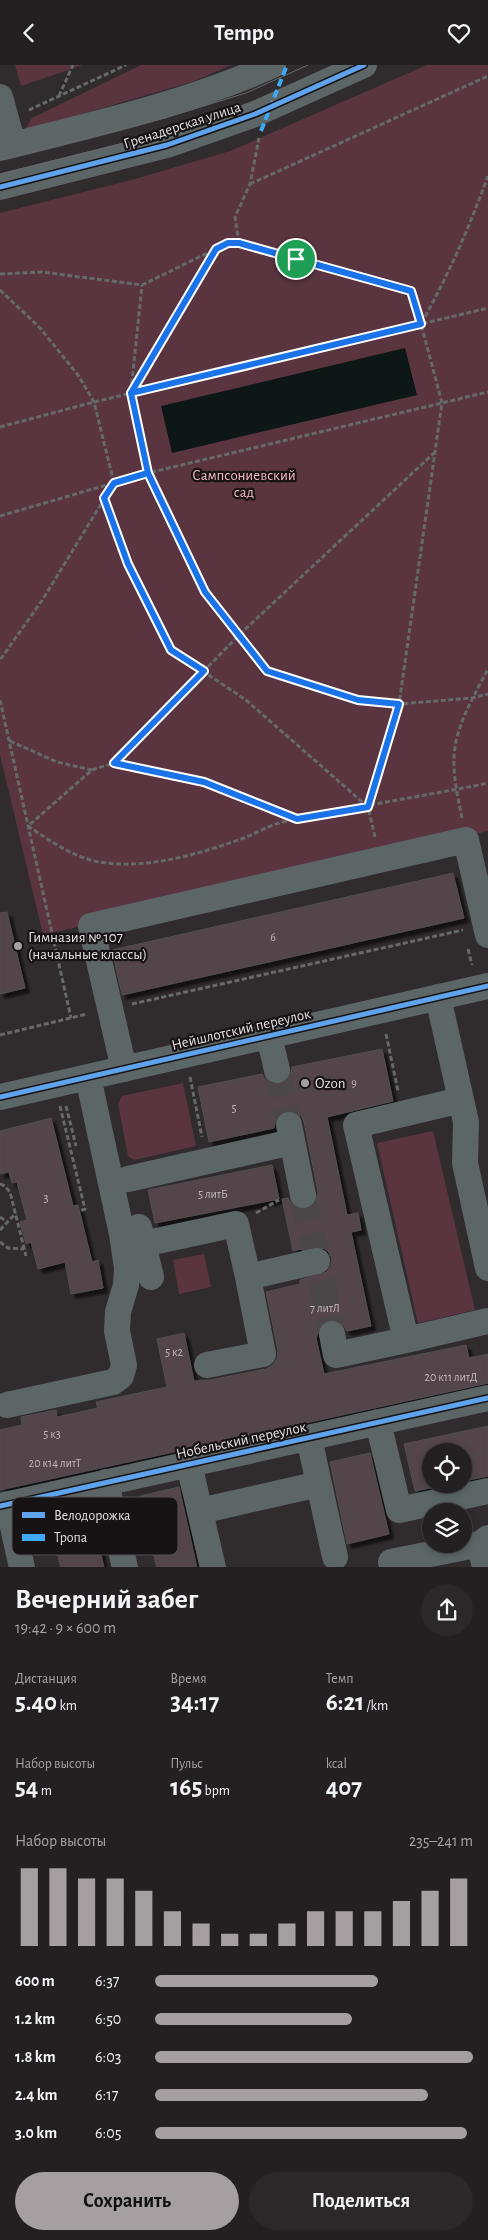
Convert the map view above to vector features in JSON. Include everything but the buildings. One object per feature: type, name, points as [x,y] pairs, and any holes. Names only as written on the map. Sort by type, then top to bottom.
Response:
[{"type":"street","name":"Гренадерская улица","points":[[7,146],[166,105],[233,83],[273,65]]},
{"type":"street","name":"Гренадерская улица","points":[[0,187],[167,145],[255,114],[364,65]]},
{"type":"street","points":[[3,108],[7,146]]},
{"type":"street","points":[[7,1405],[113,1382],[121,1376],[124,1365],[117,1331],[118,1312],[126,1285],[127,1268],[106,1073],[110,1009],[91,926],[466,840],[487,928]]},
{"type":"street","name":"Нейшлотский переулок","points":[[0,1097],[488,986]]},
{"type":"street","points":[[438,997],[466,1122],[465,1163],[488,1268]]},
{"type":"street","points":[[269,1036],[277,1071]]},
{"type":"street","points":[[106,1073],[151,1277]]},
{"type":"street","points":[[406,1340],[356,1125],[461,1101]]},
{"type":"street","points":[[128,1179],[207,1161],[290,1134],[292,1197]]},
{"type":"street","points":[[143,1245],[236,1224],[263,1354],[207,1365]]},
{"type":"street","points":[[248,1277],[317,1264]]},
{"type":"street","points":[[332,1334],[336,1355],[488,1321]]},
{"type":"street","name":"Нобельский переулок","points":[[39,1497],[488,1398]]},
{"type":"street","points":[[378,1422],[399,1510],[488,1491]]},
{"type":"street","points":[[309,1438],[336,1557]]},
{"type":"street","points":[[189,1464],[213,1567]]},
{"type":"street","points":[[106,1482],[109,1497]]},
{"type":"street","points":[[200,1511],[320,1484]]},
{"type":"street","points":[[4,1505],[12,1533]]},
{"type":"street","points":[[391,1562],[484,1550]]},
{"type":"path","points":[[58,97],[74,65]]},
{"type":"path","points":[[3,108],[58,97],[126,65]]},
{"type":"path","points":[[250,184],[488,76]]},
{"type":"path","points":[[239,243],[235,217],[250,184],[261,131]]},
{"type":"path","points":[[421,324],[456,255],[488,176]]},
{"type":"path","points":[[0,275],[42,272],[142,285],[228,243],[239,243],[411,291],[442,403],[399,704],[368,807],[380,860]]},
{"type":"path","points":[[131,393],[216,249]]},
{"type":"path","points":[[142,285],[131,393],[148,473],[205,592],[267,671],[358,700],[399,704],[472,698],[488,694]]},
{"type":"path","points":[[0,290],[40,328],[78,375],[94,402],[114,483],[43,599],[0,660]]},
{"type":"path","points":[[0,427],[94,402],[488,308]]},
{"type":"path","points":[[0,515],[148,473],[488,392]]},
{"type":"path","points":[[114,763],[239,635],[436,452]]},
{"type":"path","points":[[104,498],[128,564],[171,650],[246,700],[368,807]]},
{"type":"path","points":[[466,840],[457,789],[454,755],[462,720],[488,669]]},
{"type":"path","points":[[0,700],[71,1018]]},
{"type":"path","points":[[9,740],[56,762],[92,769],[114,763],[204,782],[297,819]]},
{"type":"path","points":[[28,826],[92,769]]},
{"type":"path","points":[[28,826],[61,848],[99,862],[133,863],[160,861],[192,854],[245,837],[280,822],[488,783]]},
{"type":"path","points":[[0,1035],[110,1009],[487,928]]},
{"type":"path","points":[[385,1030],[403,1114]]},
{"type":"path","points":[[189,1074],[207,1161]]},
{"type":"path","points":[[65,1102],[78,1155]]},
{"type":"path","points":[[62,1116],[85,1209],[80,1211]]},
{"type":"path","points":[[79,1183],[85,1181]]},
{"type":"path","points":[[0,1184],[5,1186],[10,1192],[26,1256]]},
{"type":"path","points":[[236,1224],[292,1197]]},
{"type":"path","points":[[0,1230],[16,1213]]},
{"type":"path","points":[[0,1217],[8,1222]]},
{"type":"path","points":[[0,1242],[8,1248],[24,1249]]},
{"type":"green space","points":[[15,65],[83,65],[21,86]]},
{"type":"green space","points":[[141,65],[231,65],[195,81],[24,131],[32,118]]},
{"type":"green space","name":"Сампсониевский сад","points":[[427,65],[488,65],[488,831],[43,935],[0,755],[0,213],[135,179],[230,151]]},
{"type":"green space","points":[[183,1083],[196,1146],[134,1160],[128,1156],[118,1104],[122,1096]]},
{"type":"green space","points":[[433,1131],[475,1310],[418,1323],[377,1143]]},
{"type":"green space","points":[[204,1254],[211,1287],[179,1294],[173,1260]]},
{"type":"shaded area","points":[[405,348],[417,395],[172,453],[161,406]]},
{"type":"tunnel","points":[[277,1070],[289,1125]]},
{"type":"tunnel","points":[[303,1195],[315,1251]]},
{"type":"tunnel","points":[[321,1280],[332,1334]]},
{"type":"tram line","points":[[0,160],[165,118],[246,93],[308,65]]},
{"type":"tram line","points":[[0,174],[164,133],[252,104],[337,65]]},
{"type":"marked path","points":[[261,131],[287,65]]},
{"type":"cycle path","points":[[0,187],[167,145],[255,114],[364,65]]},
{"type":"cycle path","points":[[0,1097],[488,986]]},
{"type":"cycle path","points":[[41,1497],[488,1398]]},
{"type":"cycle path","points":[[0,1506],[12,1503]]},
{"type":"place","name":"Гимназия № 107 (начальные классы)","points":[[18,946]]},
{"type":"place","name":"Ozon","points":[[305,1083]]},
{"type":"route","points":[[296,259],[239,243],[228,243],[216,249],[131,393],[148,473],[114,483],[104,498],[128,564],[171,650],[204,671],[114,763],[204,782],[297,819],[368,807],[399,704],[358,700],[267,671],[205,592],[148,473],[139,433],[131,393],[421,324],[411,291],[296,259]]}]
